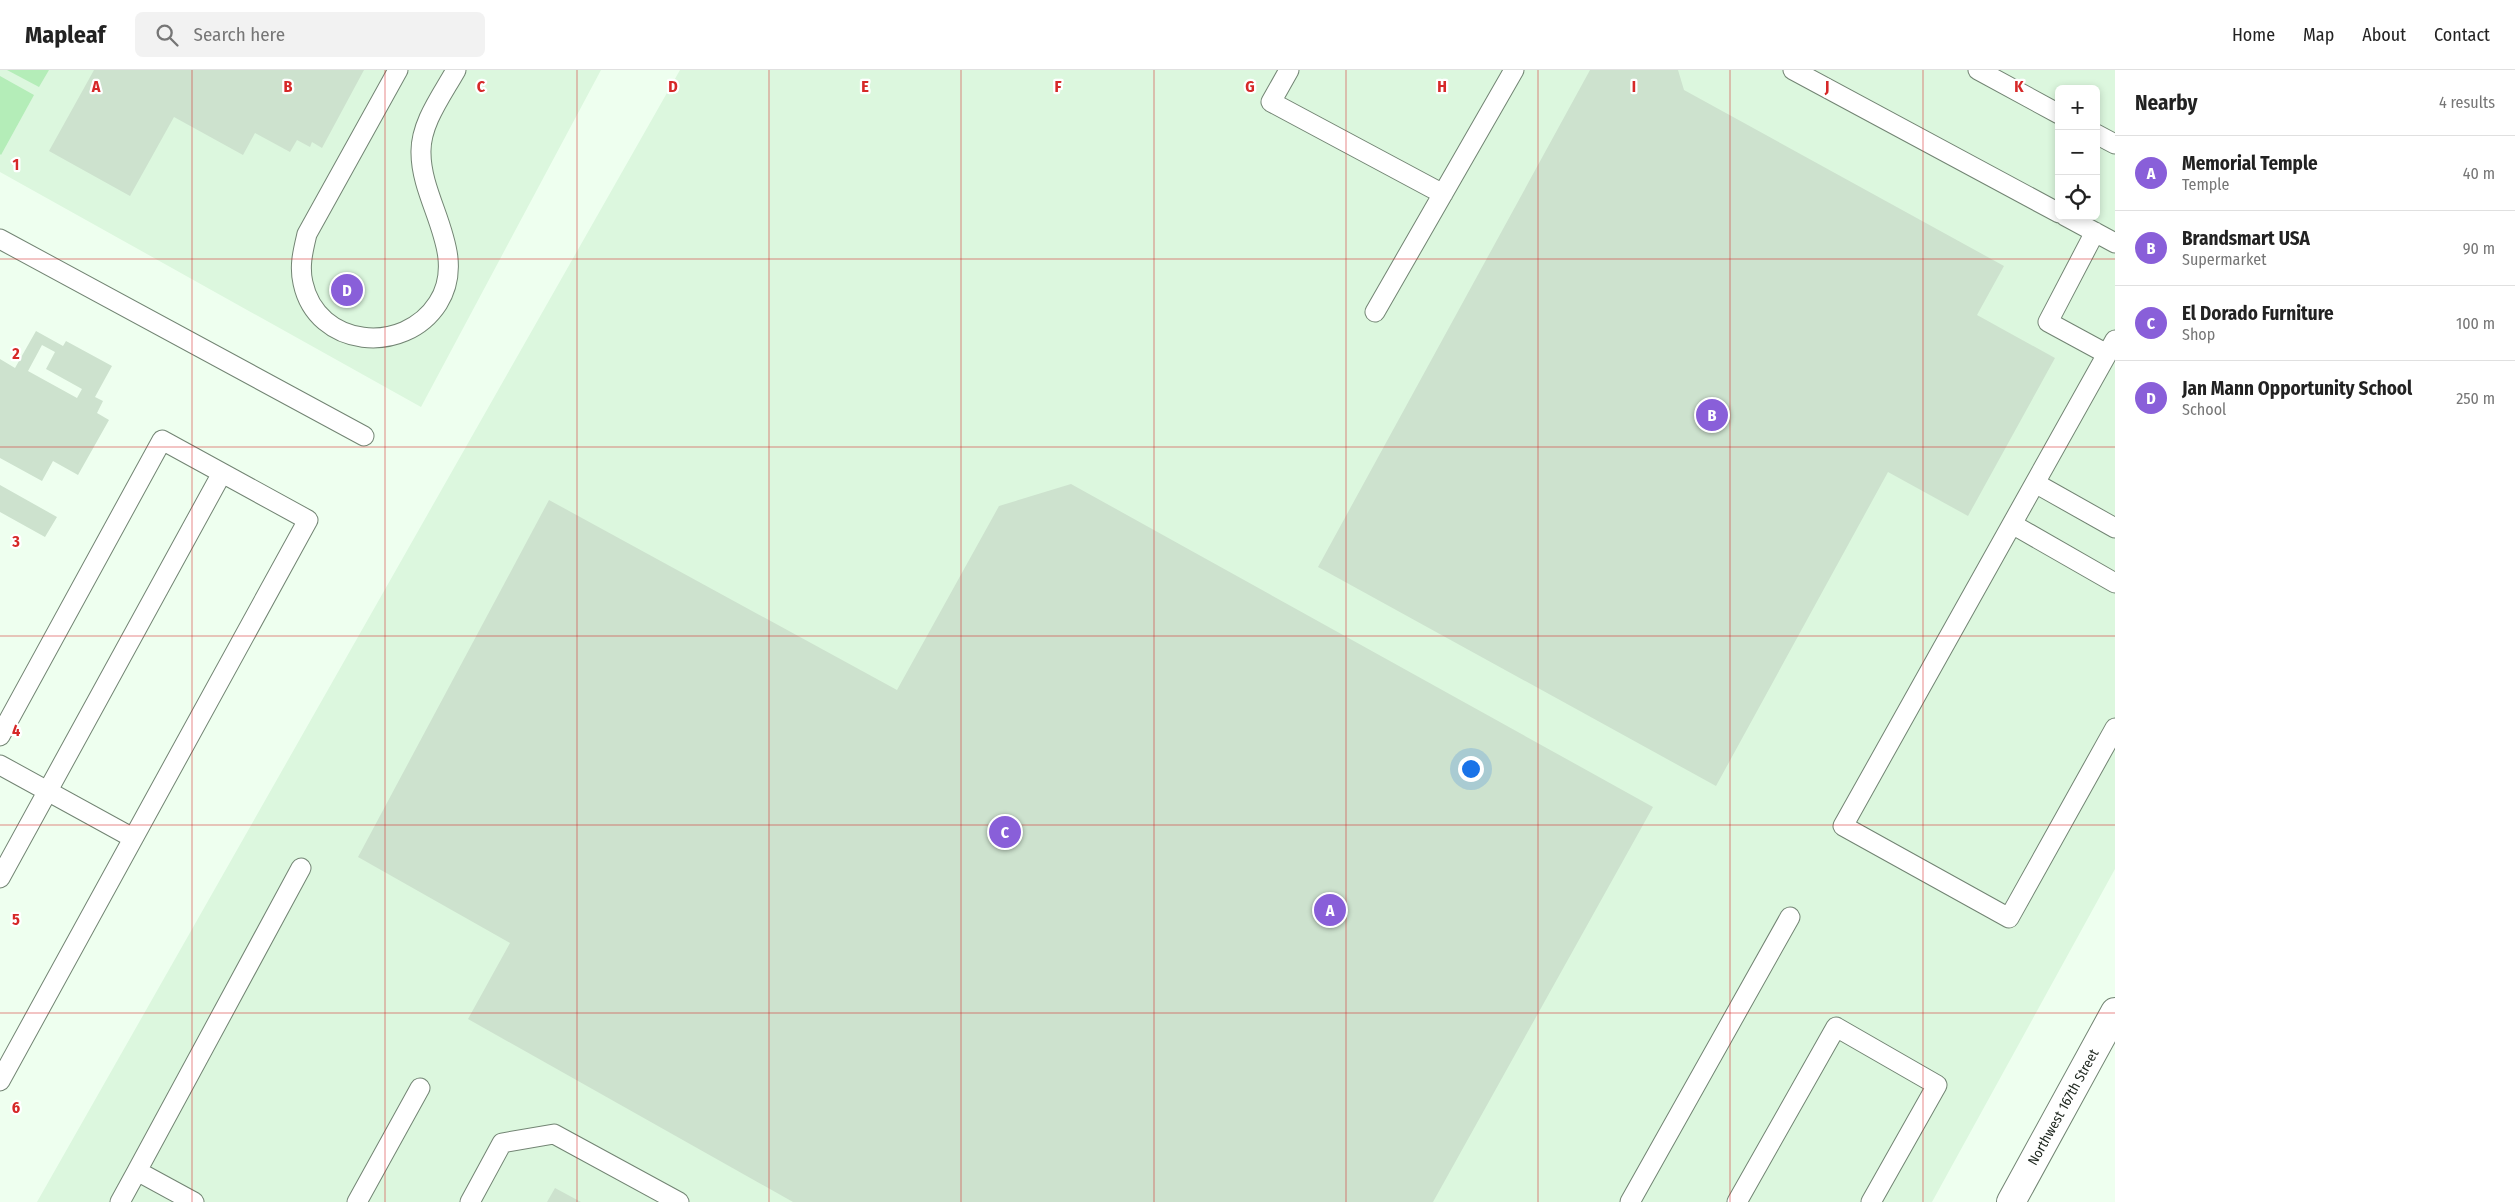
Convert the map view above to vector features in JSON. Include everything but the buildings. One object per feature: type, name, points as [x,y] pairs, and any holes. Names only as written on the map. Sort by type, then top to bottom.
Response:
[{"type":"street","name":"Northwest 167th Street","points":[[2011,1202],[2115,1012]]},
{"type":"lane","points":[[398,70],[307,234],[301,259],[303,284],[313,306],[330,325],[353,336],[377,339],[402,334],[423,321],[439,302],[448,278],[448,254],[423,174],[420,153],[424,132],[456,70]]},
{"type":"lane","points":[[1289,70],[1271,102],[1442,194]]},
{"type":"lane","points":[[1375,312],[1514,70]]},
{"type":"lane","points":[[1793,70],[2055,211]]},
{"type":"lane","points":[[1978,70],[2055,112]]},
{"type":"lane","points":[[2100,136],[2115,144]]},
{"type":"lane","points":[[2072,220],[2115,243]]},
{"type":"lane","points":[[2094,232],[2048,322],[2111,347],[1843,826],[2009,918],[2115,728]]},
{"type":"lane","points":[[0,239],[364,436]]},
{"type":"lane","points":[[0,736],[162,440],[308,520],[0,1081]]},
{"type":"lane","points":[[0,878],[222,473]]},
{"type":"lane","points":[[2035,483],[2115,528]]},
{"type":"lane","points":[[2012,524],[2115,583]]},
{"type":"lane","points":[[0,766],[133,838]]},
{"type":"lane","points":[[120,1202],[302,868]]},
{"type":"lane","points":[[1630,1202],[1790,917]]},
{"type":"lane","points":[[1737,1202],[1836,1027],[1937,1084],[1871,1202]]},
{"type":"lane","points":[[357,1202],[420,1088]]},
{"type":"lane","points":[[470,1202],[502,1143],[554,1134],[679,1202]]},
{"type":"lane","points":[[137,1171],[194,1202]]},
{"type":"shaded area","points":[[0,70],[601,70],[421,407],[0,172]]},
{"type":"shaded area","points":[[680,70],[2115,70],[2115,869],[1932,1202],[37,1202]]},
{"type":"green space","points":[[7,70],[49,70],[39,87]]},
{"type":"green space","points":[[0,76],[34,95],[1,155],[0,154]]},
{"type":"place","name":"Jan Mann Opportunity School","points":[[347,290]]},
{"type":"place","name":"Brandsmart USA","points":[[1712,415]]},
{"type":"place","name":"El Dorado Furniture","points":[[1005,832]]},
{"type":"place","name":"Memorial Temple","points":[[1330,910]]}]
